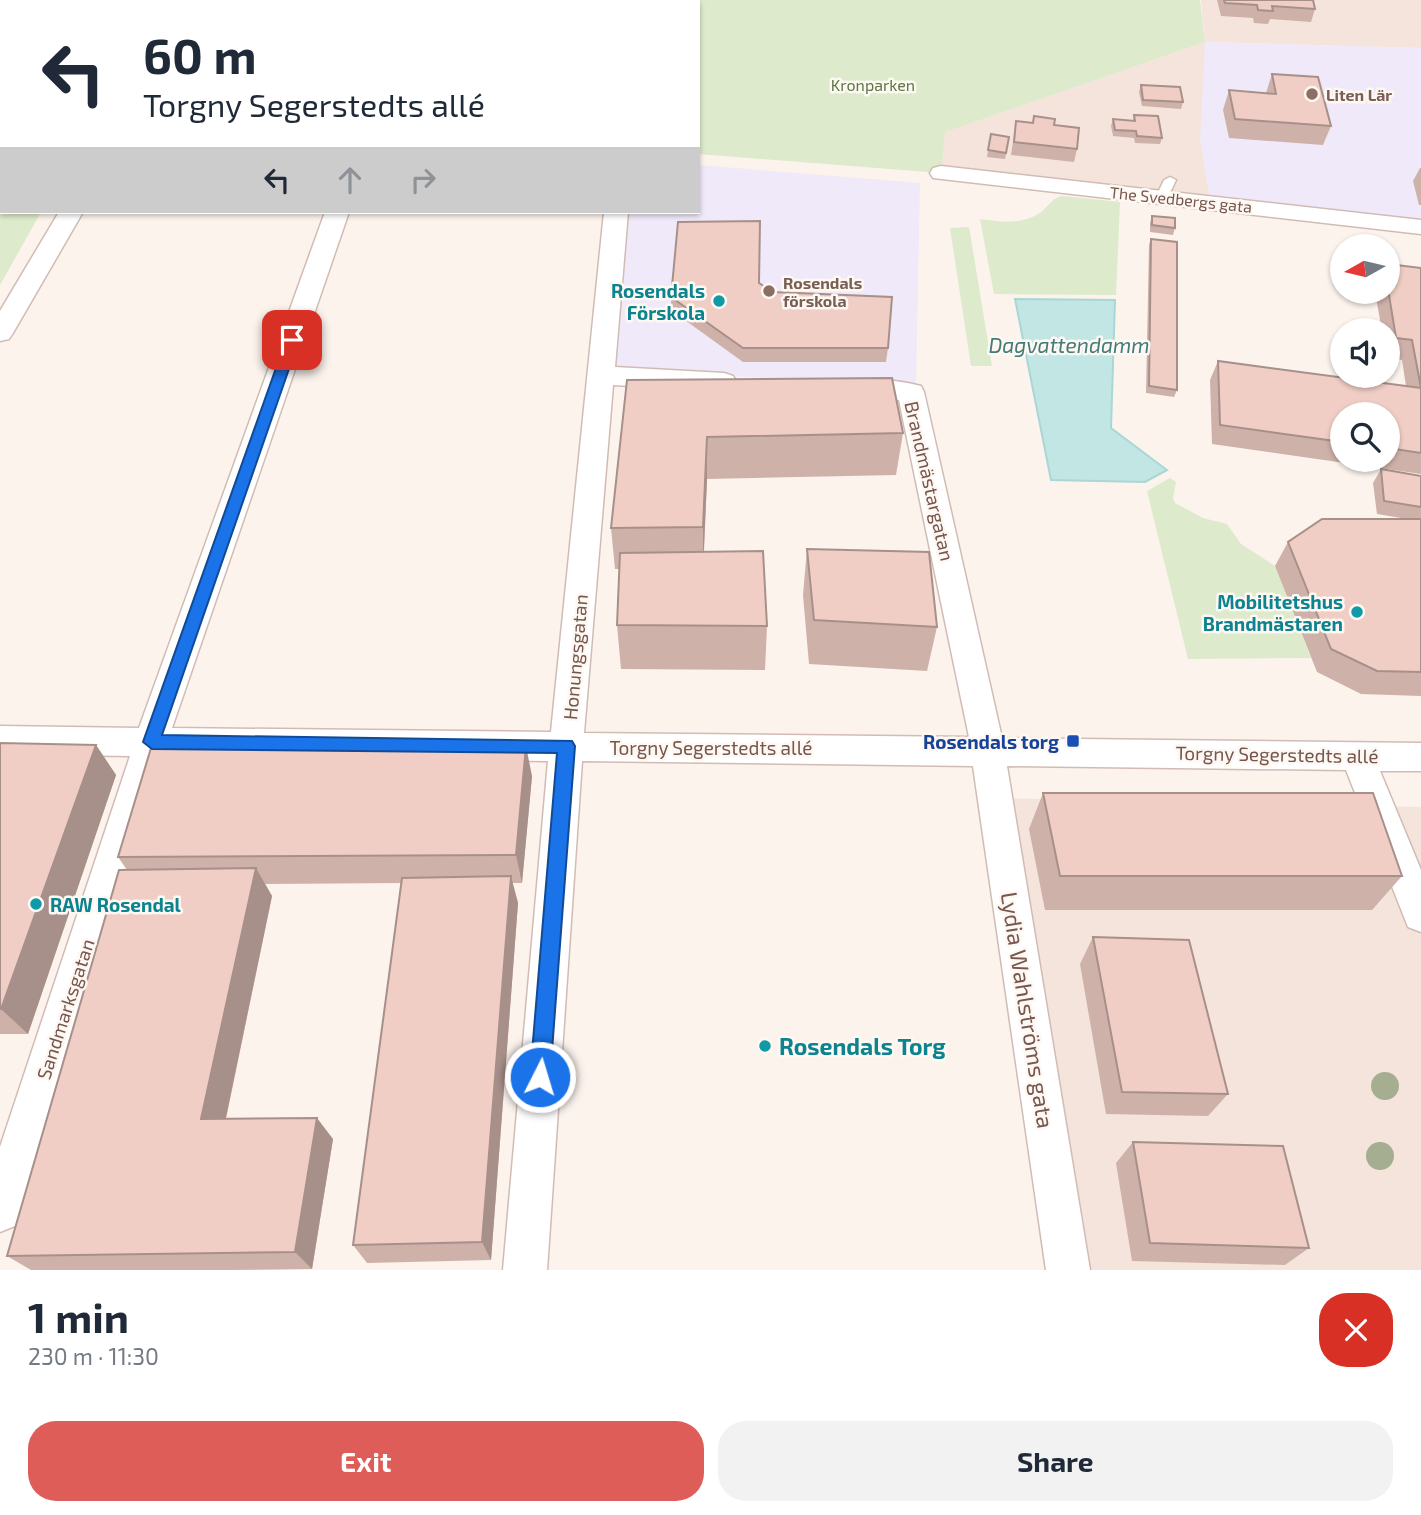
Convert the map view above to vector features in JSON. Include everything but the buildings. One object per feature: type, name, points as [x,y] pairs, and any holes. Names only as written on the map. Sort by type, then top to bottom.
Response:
[{"type":"street","name":"The Svedbergs gata","points":[[942,173],[1166,189],[1421,227]]},
{"type":"street","points":[[0,333],[70,214]]},
{"type":"street","name":"Sandmarksgatan","points":[[0,1211],[152,742],[336,214]]},
{"type":"street","name":"Honungsgatan","points":[[525,1270],[566,746],[616,214]]},
{"type":"street","points":[[600,375],[749,383]]},
{"type":"street","name":"Brandmästargatan","points":[[830,388],[911,392],[988,750]]},
{"type":"street","name":"Torgny Segerstedts allé","points":[[0,740],[1421,757]]},
{"type":"street","name":"Lydia Wahlströms gata","points":[[988,750],[1068,1270]]},
{"type":"street","points":[[1357,755],[1421,915]]},
{"type":"shaded area","points":[[1201,0],[1421,0],[1421,48],[1205,42]]},
{"type":"shaded area","points":[[1205,42],[1210,202],[941,173],[944,132]]},
{"type":"shaded area","name":"Liten Lär","points":[[1205,42],[1421,48],[1421,228],[1210,202],[1200,140]]},
{"type":"shaded area","name":"Rosendals förskola","points":[[700,165],[920,183],[916,386],[611,370],[629,214],[700,214]]},
{"type":"shaded area","points":[[996,798],[1421,807],[1421,1270],[1068,1270]]},
{"type":"green space","name":"Kronparken","points":[[700,0],[1200,0],[1205,42],[945,132],[941,173],[700,154]]},
{"type":"green space","points":[[1062,196],[1120,202],[1116,295],[994,294],[980,219],[1003,222],[1033,217]]},
{"type":"green space","points":[[0,214],[40,214],[0,285]]},
{"type":"green space","points":[[969,227],[992,366],[971,366],[950,228]]},
{"type":"green space","points":[[1170,478],[1176,482],[1173,498],[1175,503],[1203,518],[1227,524],[1241,544],[1275,566],[1311,658],[1188,659],[1147,491]]},
{"type":"water","name":"Dagvattendamm","points":[[1015,299],[1115,300],[1111,428],[1167,470],[1145,482],[1051,480]]},
{"type":"place","name":"Liten Lär","points":[[1312,94]]},
{"type":"place","name":"Rosendals förskola","points":[[769,291]]},
{"type":"place","name":"Rosendals Förskola","points":[[719,301]]},
{"type":"place","name":"Mobilitetshus Brandmästaren","points":[[1357,612]]},
{"type":"place","name":"Rosendals torg","points":[[1073,741]]},
{"type":"place","name":"RAW Rosendal","points":[[36,904]]},
{"type":"place","name":"Rosendals Torg","points":[[765,1046]]},
{"type":"route","points":[[292,340],[152,742],[566,746],[540,1077]]}]
